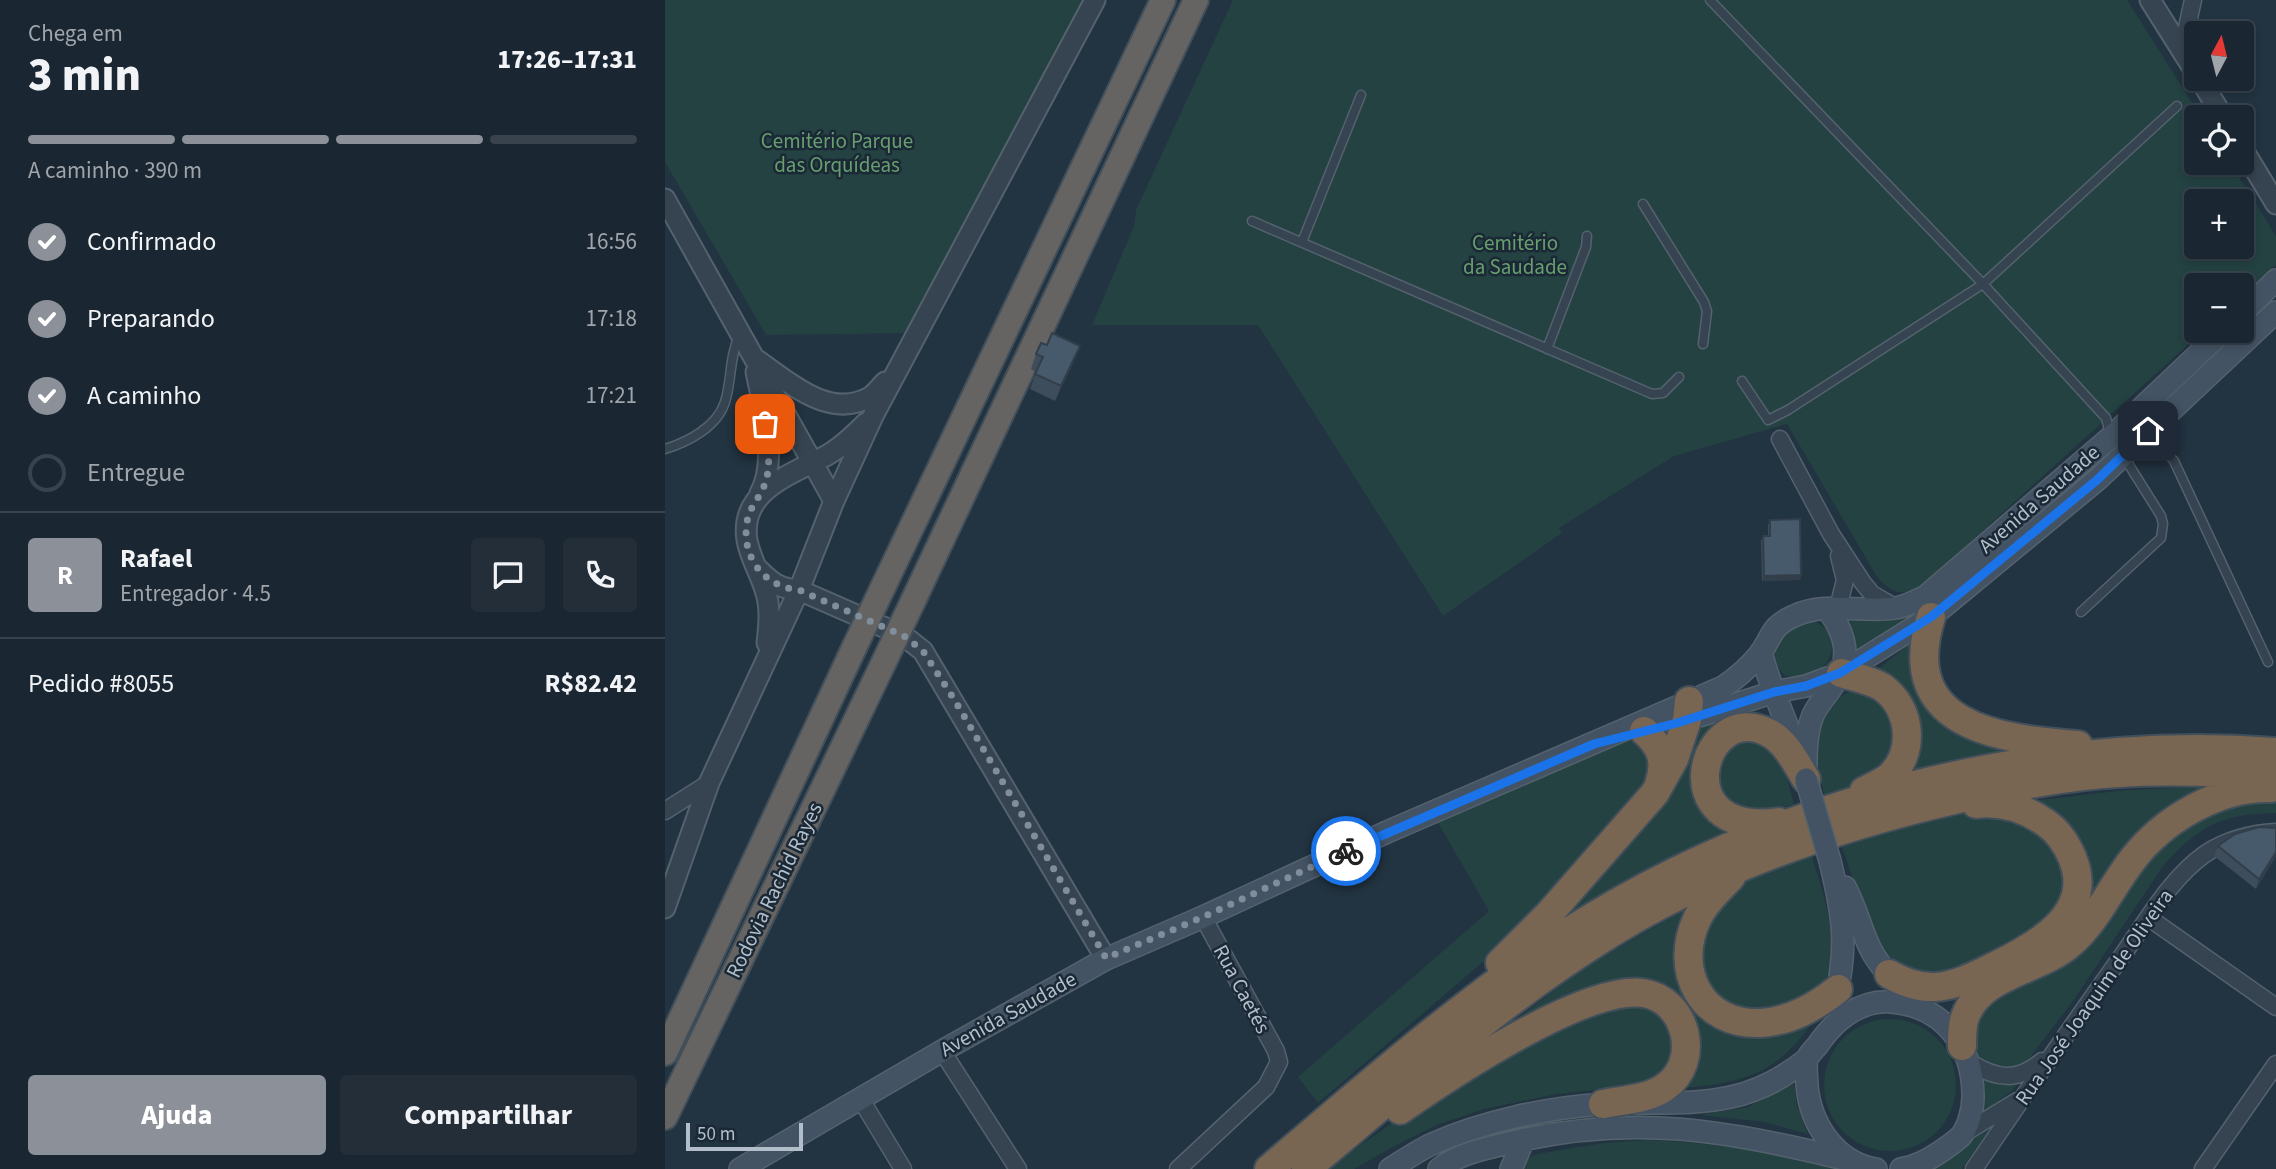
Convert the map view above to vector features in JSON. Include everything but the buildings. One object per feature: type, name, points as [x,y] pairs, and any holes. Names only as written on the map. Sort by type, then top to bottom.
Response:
[{"type":"highway","name":"Rodovia Rachid Rayes","points":[[665,1053],[854,648],[1163,0]]},
{"type":"highway","name":"Rodovia Rachid Rayes","points":[[665,1117],[914,599],[1196,0]]},
{"type":"highway","points":[[1931,617],[1924,640],[1924,658],[1930,686],[1952,715],[1966,723],[2010,738],[2164,751]]},
{"type":"highway","points":[[1836,807],[1887,779],[1898,766],[1908,730],[1896,701],[1881,687],[1840,673]]},
{"type":"highway","points":[[1389,1067],[1549,914],[1655,793],[1674,760],[1696,711]]},
{"type":"highway","points":[[1795,820],[1762,825],[1731,819],[1719,811],[1709,796],[1704,782],[1704,765],[1709,752],[1720,739],[1733,731],[1750,728],[1767,732],[1780,742],[1805,779]]},
{"type":"highway","points":[[1644,731],[1661,751],[1663,772],[1655,793]]},
{"type":"highway","points":[[1269,1169],[1389,1067],[1529,959],[1613,905],[1712,855],[1795,820],[1903,788],[1993,768],[2078,756],[2164,751],[2238,749],[2276,752]]},
{"type":"highway","points":[[1306,1169],[1506,1003],[1644,914],[1753,861],[1833,831],[2011,788],[2117,773],[2226,772],[2276,775]]},
{"type":"highway","points":[[1966,1055],[1963,1021],[1981,992],[2049,959],[2068,946],[2085,930],[2134,858],[2157,835],[2217,797],[2237,790],[2276,788]]},
{"type":"highway","points":[[1889,974],[1904,983],[1935,987],[1967,979],[2025,952],[2057,928],[2068,913],[2075,894],[2077,877],[2068,847],[2055,830],[2036,816],[2013,806],[1985,803],[1904,812]]},
{"type":"highway","points":[[1753,861],[1732,876],[1705,905],[1697,920],[1690,939],[1688,960],[1691,979],[1700,997],[1728,1018],[1762,1023],[1801,1014],[1817,1006],[1838,989]]},
{"type":"highway","points":[[1314,1169],[1411,1102],[1537,1026],[1587,1003],[1619,994],[1642,992],[1658,997],[1674,1010],[1684,1025],[1686,1042],[1677,1077],[1665,1088],[1650,1094],[1603,1104]]},
{"type":"main road","points":[[2254,301],[2276,280]]},
{"type":"main road","name":"Avenida Saudade","points":[[1840,673],[1931,617],[2097,480],[2117,446],[2148,431],[2276,312]]},
{"type":"main road","name":"Avenida Saudade","points":[[1832,609],[1896,608],[1926,596],[2117,446],[2212,343]]},
{"type":"main road","points":[[1594,744],[1644,731],[1696,711],[1734,680],[1761,652],[1769,635],[1779,623],[1796,614],[1832,609],[1843,634],[1845,647],[1840,673],[1814,713],[1809,727],[1805,779]]},
{"type":"main road","points":[[1761,652],[1788,724],[1830,860],[1842,911],[1844,950],[1838,989],[1826,1032]]},
{"type":"main road","points":[[1594,744],[1696,711],[1806,686],[1840,673]]},
{"type":"main road","points":[[1696,711],[1768,712],[1788,724]]},
{"type":"main road","name":"Avenida Saudade","points":[[743,1168],[1106,958],[1203,917],[1387,832],[1594,744]]},
{"type":"main road","points":[[1830,860],[1854,903],[1869,947],[1877,961],[1902,994],[1951,1030],[1966,1055],[1973,1101],[1971,1116],[1963,1134],[1922,1165],[1901,1169]]},
{"type":"main road","points":[[1390,1169],[1429,1145],[1531,1114],[1603,1104],[1691,1104],[1720,1100],[1768,1085],[1788,1074],[1807,1059],[1826,1032],[1848,1013],[1866,1005],[1889,1002],[1916,1006]]},
{"type":"main road","points":[[1807,1059],[1811,1110],[1829,1142],[1865,1166]]},
{"type":"main road","points":[[1451,1166],[1524,1139],[1617,1127],[1670,1127],[1764,1140],[1865,1166]]},
{"type":"main road","points":[[1511,1169],[1524,1139]]},
{"type":"street","points":[[665,908],[709,783],[799,590],[834,501],[874,415],[895,371],[1095,0]]},
{"type":"street","points":[[2150,0],[2184,53]]},
{"type":"street","points":[[2182,50],[2193,0]]},
{"type":"street","points":[[2254,168],[2276,205]]},
{"type":"street","points":[[665,199],[834,501]]},
{"type":"street","points":[[753,357],[805,393],[826,403],[846,405],[871,397],[895,371]]},
{"type":"street","points":[[753,357],[765,424],[768,467],[765,483],[750,511],[746,531],[750,554],[767,593],[766,656]]},
{"type":"street","points":[[756,500],[777,481],[831,453],[874,415]]},
{"type":"street","points":[[1780,439],[1831,534],[1872,594],[1896,608]]},
{"type":"street","points":[[1831,534],[1845,580],[1832,609]]},
{"type":"street","points":[[758,569],[774,585],[799,590],[904,636],[923,651],[1106,958]]},
{"type":"street","points":[[665,811],[709,783]]},
{"type":"street","name":"Rua José Joaquim de Oliveira","points":[[1974,1169],[2054,1050],[2176,881],[2205,854],[2231,840],[2261,832],[2276,832]]},
{"type":"street","name":"Rua Caetés","points":[[1178,1169],[1266,1087],[1279,1062],[1276,1051],[1203,917]]},
{"type":"street","points":[[2149,918],[2276,1007]]},
{"type":"street","points":[[1966,1055],[1999,1077],[2011,1077],[2033,1069],[2054,1050]]},
{"type":"street","points":[[942,1051],[1018,1169]]},
{"type":"street","points":[[2203,1169],[2276,1064]]},
{"type":"street","points":[[1963,1134],[2023,1097]]},
{"type":"street","points":[[860,1098],[903,1169]]},
{"type":"street","points":[[1429,1145],[1451,1166]]},
{"type":"lane","points":[[1710,0],[1983,284],[2106,418],[2117,446],[2161,516],[2163,524],[2161,538],[2081,612]]},
{"type":"lane","points":[[1302,242],[1361,95]]},
{"type":"lane","points":[[1768,420],[1983,284],[2177,106]]},
{"type":"lane","points":[[1643,204],[1704,302],[1707,311],[1703,344]]},
{"type":"lane","points":[[1252,221],[1652,394],[1663,393],[1679,377]]},
{"type":"lane","points":[[1547,349],[1586,247],[1587,236]]},
{"type":"lane","points":[[665,449],[699,434],[717,417],[725,402],[730,364],[740,334]]},
{"type":"lane","points":[[1742,381],[1780,439]]},
{"type":"lane","points":[[2148,431],[2174,461],[2268,662]]},
{"type":"green space","name":"Cemitério Parque das Orquídeas","points":[[665,0],[1083,0],[920,333],[766,335],[665,162]]},
{"type":"green space","name":"Cemitério da Saudade","points":[[1233,0],[2127,0],[2193,105],[2184,105],[2184,175],[2238,175],[2246,189],[2184,189],[2184,259],[2254,259],[2254,201],[2276,236],[2276,265],[2254,285],[2254,273],[2184,273],[2184,343],[2190,343],[1916,589],[1897,592],[1886,586],[1876,575],[1787,424],[1674,456],[1559,528],[1562,533],[1443,616],[1258,325],[1092,325],[1134,226],[1136,210]]},
{"type":"green space","points":[[1927,602],[1916,615],[1854,650],[1853,630],[1848,622],[1883,617]]},
{"type":"green space","points":[[1807,620],[1815,621],[1830,632],[1831,653],[1822,668],[1814,673],[1795,677],[1784,675],[1774,657],[1778,642],[1790,630]]},
{"type":"green space","points":[[1911,643],[1916,678],[2026,747],[1902,774],[1910,762],[1878,669]]},
{"type":"green space","points":[[1855,689],[1866,690],[1893,715],[1895,756],[1865,782],[1825,796],[1815,748],[1819,721],[1838,698]]},
{"type":"green space","points":[[1742,717],[1725,722],[1708,811],[1725,831],[1639,872],[1541,934],[1697,724]]},
{"type":"green space","points":[[1759,737],[1784,767],[1794,804],[1769,811],[1741,812],[1720,793],[1718,759],[1733,742]]},
{"type":"green space","points":[[1623,741],[1640,742],[1654,764],[1644,787],[1511,938],[1318,1103],[1298,1077],[1489,911],[1437,821]]},
{"type":"green space","points":[[2220,786],[2074,927],[2082,891],[2030,801],[2127,790]]},
{"type":"green space","points":[[2276,794],[2276,813],[2240,816],[2212,825],[2176,852],[2163,866],[2071,1004],[2023,1066],[2001,1069],[1985,1062],[1974,1042],[1973,1016],[2203,812]]},
{"type":"green space","points":[[1965,811],[2020,815],[2064,857],[2064,898],[2024,942],[1933,977],[1889,962],[1873,936],[1838,836]]},
{"type":"green space","points":[[1811,854],[1831,928],[1830,967],[1823,983],[1811,996],[1789,1004],[1764,1009],[1724,1005],[1702,985],[1699,931],[1741,884],[1754,876]]},
{"type":"green space","points":[[1694,904],[1697,1004],[1818,1014],[1790,1050],[1775,1062],[1743,1078],[1679,1088],[1685,1077],[1657,986],[1468,1056],[1584,968]]},
{"type":"green space","points":[[1612,1002],[1665,1011],[1680,1048],[1655,1084],[1557,1094],[1484,1109],[1437,1125],[1354,1169],[1329,1169],[1430,1099]]},
{"type":"green space","points":[[1890,1019],[1915,1024],[1937,1038],[1951,1060],[1956,1085],[1951,1110],[1937,1132],[1915,1146],[1890,1151],[1865,1146],[1843,1132],[1829,1110],[1824,1085],[1829,1060],[1843,1038],[1865,1024]]},
{"type":"green space","points":[[1984,1077],[2008,1085],[2018,1083],[1981,1114],[1985,1090]]},
{"type":"green space","points":[[1794,1084],[1797,1106],[1808,1134],[1764,1122],[1699,1115],[1748,1107]]},
{"type":"green space","points":[[1990,1129],[1962,1169],[1933,1169],[1962,1146]]},
{"type":"green space","points":[[1648,1140],[1745,1149],[1840,1169],[1521,1169],[1529,1158],[1537,1154],[1603,1143]]},
{"type":"way so far","points":[[765,424],[768,467],[765,483],[750,511],[746,531],[750,554],[758,569],[774,585],[799,590],[904,636],[923,651],[1106,958],[1346,851]]},
{"type":"route","points":[[1346,851],[1594,744],[1712,713],[1774,692],[1806,686],[1840,673],[1931,617],[2097,480],[2148,431]]}]
